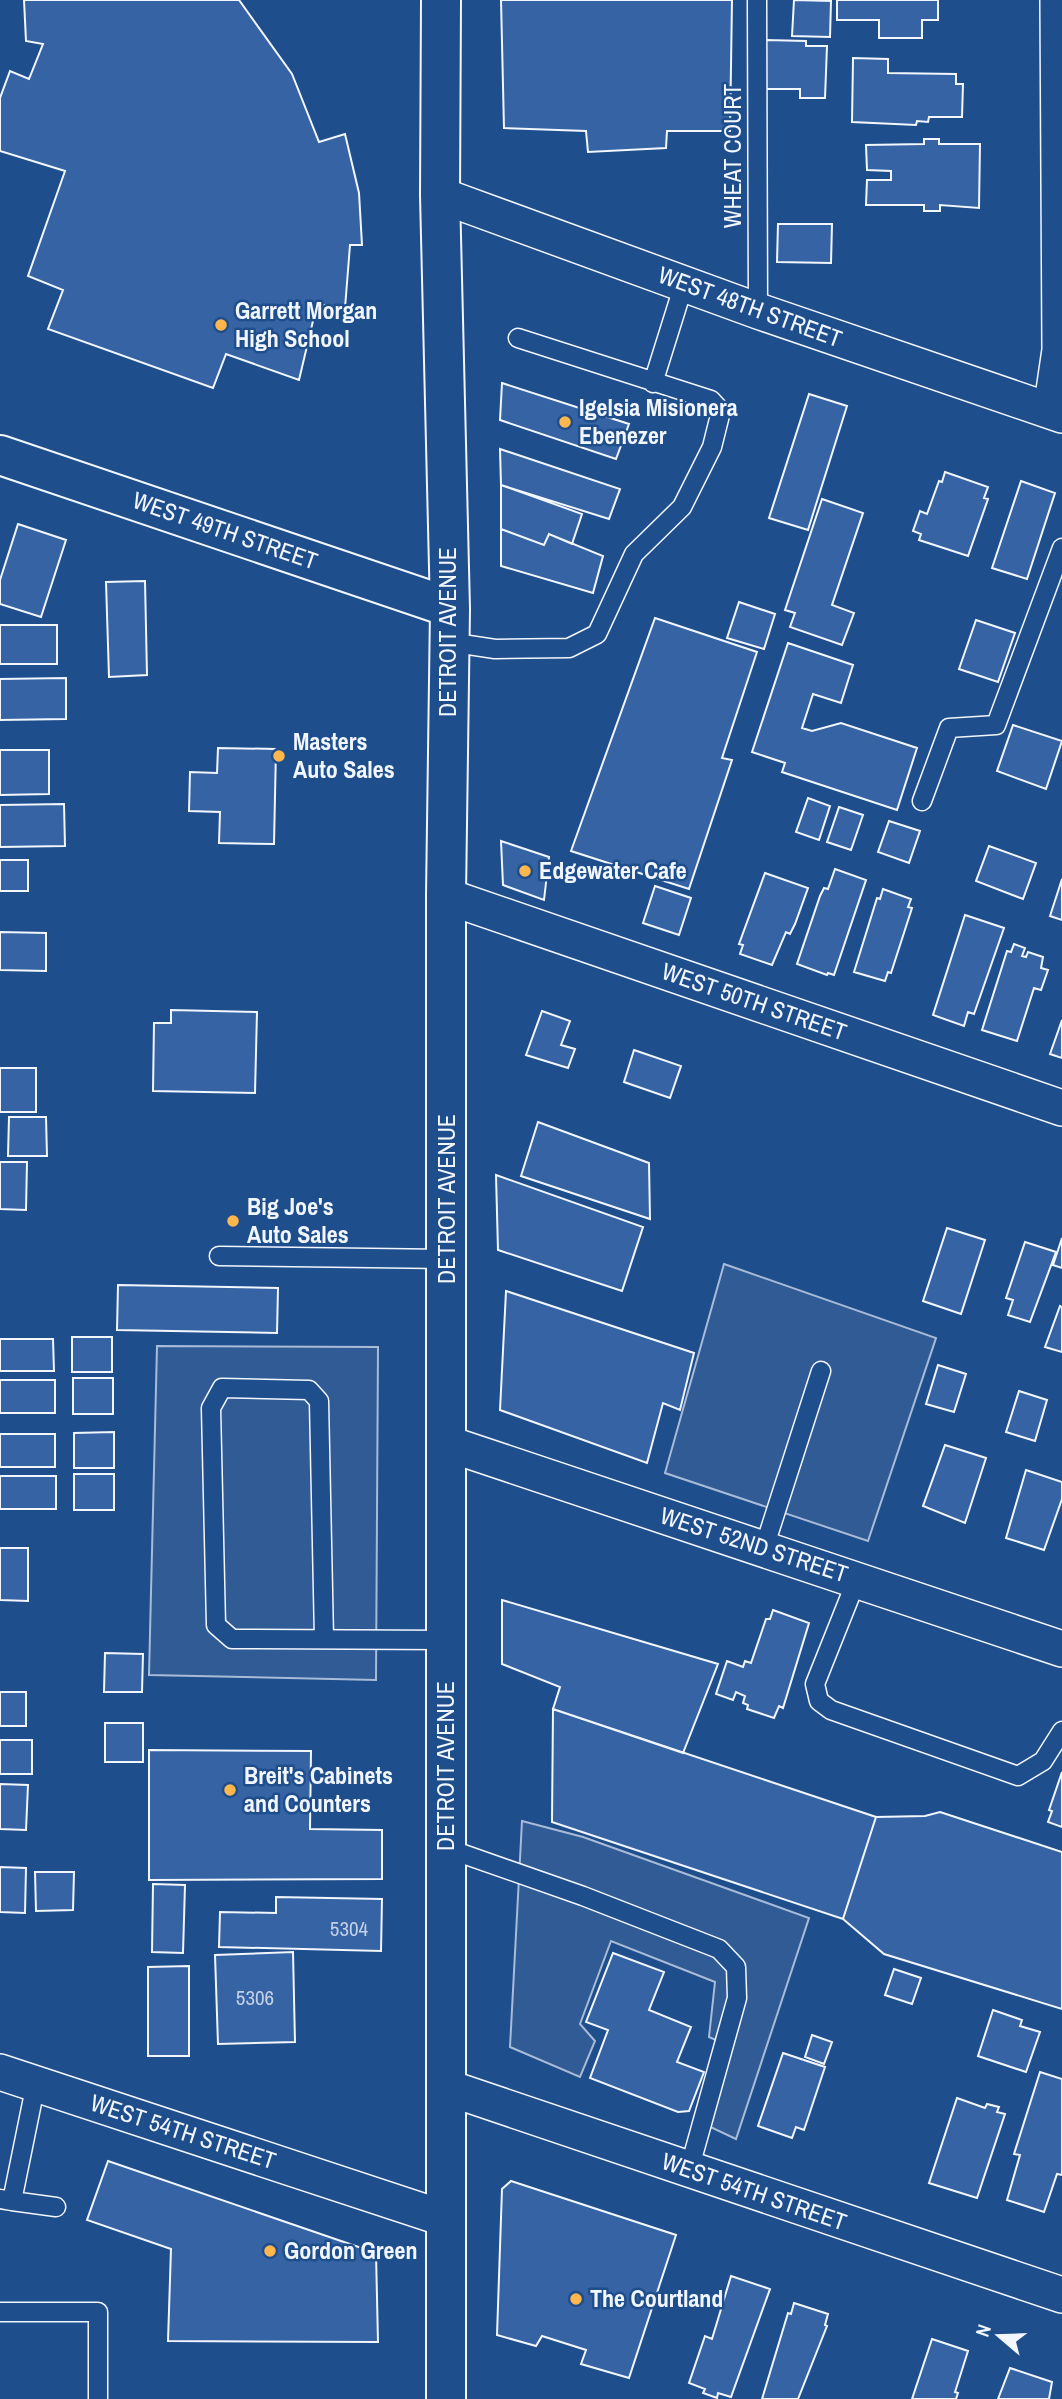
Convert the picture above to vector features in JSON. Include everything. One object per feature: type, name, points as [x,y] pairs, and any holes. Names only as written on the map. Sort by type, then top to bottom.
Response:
[{"type":"main road","name":"DETROIT AVENUE","points":[[441,0],[440,195],[449,625],[446,896],[446,2399]]},
{"type":"main road","name":"WEST 49TH STREET","points":[[0,455],[449,625]]},
{"type":"street","points":[[1056,413],[1060,350],[1058,0]]},
{"type":"street","name":"WEST 48TH STREET","points":[[440,195],[758,311],[1056,413]]},
{"type":"street","name":"WEST 50TH STREET","points":[[446,896],[1062,1108]]},
{"type":"street","name":"WEST 52ND STREET","points":[[446,1443],[1062,1648]]},
{"type":"street","name":"WEST 54TH STREET","points":[[0,2072],[446,2219]]},
{"type":"street","name":"WEST 54TH STREET","points":[[446,2087],[1062,2295]]},
{"type":"lane","name":"WHEAT COURT","points":[[757,0],[758,311]]},
{"type":"lane","points":[[653,383],[684,284]]},
{"type":"lane","points":[[449,625],[495,649],[569,648],[597,634],[634,554],[682,507],[712,447],[721,411],[711,400],[518,338]]},
{"type":"lane","points":[[922,801],[949,728],[996,724],[1062,548]]},
{"type":"lane","points":[[219,1256],[447,1259]]},
{"type":"lane","points":[[764,1548],[821,1371]]},
{"type":"lane","points":[[324,1639],[319,1401],[309,1390],[222,1388],[211,1408],[216,1625],[232,1639],[447,1640]]},
{"type":"lane","points":[[857,1579],[815,1684],[819,1701],[831,1710],[1018,1776],[1043,1761],[1062,1731]]},
{"type":"lane","points":[[446,1849],[583,1896],[719,1949],[736,1968],[737,1998],[689,2170]]},
{"type":"lane","points":[[36,2083],[6,2200],[57,2207]]},
{"type":"lane","points":[[0,2312],[99,2312],[98,2399]]},
{"type":"shaded area","points":[[724,1264],[936,1338],[868,1541],[665,1473]]},
{"type":"shaded area","points":[[157,1346],[378,1347],[376,1680],[149,1675]]},
{"type":"shaded area","points":[[522,1821],[583,1837],[809,1918],[736,2139],[704,2124],[723,2043],[709,2037],[715,1982],[611,1941],[580,2024],[595,2041],[580,2077],[510,2047]]},
{"type":"building","points":[[24,0],[239,0],[292,74],[319,142],[345,134],[359,193],[362,245],[350,245],[345,308],[317,304],[299,380],[226,354],[213,388],[48,329],[63,290],[28,276],[65,171],[0,151],[0,98],[10,71],[29,79],[43,44],[26,41]]},
{"type":"building","points":[[501,0],[732,0],[730,131],[667,131],[666,148],[588,152],[586,131],[504,128]]},
{"type":"building","points":[[794,0],[831,1],[830,37],[792,36]]},
{"type":"building","points":[[837,0],[938,0],[938,20],[922,20],[922,38],[879,38],[879,20],[837,20]]},
{"type":"building","points":[[766,40],[806,41],[806,46],[827,46],[825,98],[800,98],[800,89],[766,89]]},
{"type":"building","points":[[853,58],[888,59],[888,73],[956,74],[956,84],[963,84],[962,117],[929,117],[928,122],[917,121],[916,125],[852,122]]},
{"type":"building","points":[[924,139],[939,139],[939,144],[980,144],[979,208],[940,205],[940,211],[924,211],[924,205],[866,205],[867,180],[891,180],[891,171],[867,170],[866,145],[924,144]]},
{"type":"building","points":[[778,224],[832,224],[831,263],[777,262]]},
{"type":"building","name":"Igelsia Misionera Ebenezer","points":[[502,383],[629,424],[616,459],[500,420]]},
{"type":"building","points":[[809,394],[847,406],[808,530],[769,518]]},
{"type":"building","points":[[500,449],[620,489],[609,519],[501,485]]},
{"type":"building","points":[[945,472],[988,487],[984,498],[988,499],[968,556],[919,540],[921,534],[913,531],[920,511],[927,514]]},
{"type":"building","points":[[1021,481],[1055,493],[1027,579],[992,568]]},
{"type":"building","points":[[501,485],[582,514],[572,544],[549,534],[544,545],[501,529]]},
{"type":"building","points":[[822,499],[863,513],[832,605],[854,613],[842,645],[790,627],[795,613],[785,610]]},
{"type":"building","points":[[18,524],[66,540],[41,617],[0,604],[0,580]]},
{"type":"building","points":[[501,529],[544,545],[549,534],[603,556],[593,593],[501,566]]},
{"type":"building","points":[[145,581],[147,675],[109,677],[106,582]]},
{"type":"building","points":[[739,602],[775,614],[764,649],[727,638]]},
{"type":"building","points":[[655,618],[757,652],[722,758],[732,760],[689,889],[571,851]]},
{"type":"building","points":[[976,620],[1015,633],[998,682],[959,669]]},
{"type":"building","points":[[0,625],[57,625],[57,664],[0,664]]},
{"type":"building","points":[[788,643],[853,665],[841,703],[813,694],[802,728],[812,731],[841,723],[917,748],[897,810],[782,772],[785,763],[752,752]]},
{"type":"building","points":[[66,678],[66,719],[0,720],[0,679]]},
{"type":"building","points":[[1013,725],[1062,741],[1046,789],[997,771]]},
{"type":"building","points":[[218,748],[276,749],[274,844],[219,843],[220,812],[189,811],[190,772],[217,773]]},
{"type":"building","points":[[0,750],[49,750],[49,794],[0,795]]},
{"type":"building","points":[[808,798],[830,806],[819,840],[796,832]]},
{"type":"building","points":[[64,804],[65,846],[0,847],[0,805]]},
{"type":"building","points":[[839,807],[863,815],[851,850],[827,842]]},
{"type":"building","points":[[889,821],[920,831],[909,863],[878,852]]},
{"type":"building","name":"Edgewater Cafe","points":[[501,841],[549,857],[544,900],[503,885]]},
{"type":"building","points":[[989,846],[1036,863],[1023,899],[976,881]]},
{"type":"building","points":[[0,860],[28,860],[28,891],[0,891]]},
{"type":"building","points":[[835,869],[866,880],[834,975],[827,975],[797,964],[820,896],[824,888],[828,889]]},
{"type":"building","points":[[765,873],[808,888],[795,924],[790,934],[786,932],[772,965],[740,954],[743,945],[739,944]]},
{"type":"building","points":[[1062,879],[1062,920],[1050,916]]},
{"type":"building","points":[[655,886],[691,898],[679,935],[643,923]]},
{"type":"building","points":[[883,889],[911,899],[908,907],[912,908],[891,973],[888,972],[885,981],[854,972],[877,898],[880,899]]},
{"type":"building","points":[[965,915],[1004,928],[974,1014],[968,1012],[964,1026],[933,1015]]},
{"type":"building","points":[[0,932],[46,933],[46,971],[0,970]]},
{"type":"building","points":[[1014,944],[1025,948],[1022,956],[1026,957],[1028,952],[1043,957],[1041,968],[1048,970],[1041,990],[1034,988],[1017,1041],[982,1030],[1007,951],[1011,952]]},
{"type":"building","points":[[171,1010],[257,1012],[255,1093],[153,1091],[154,1023],[171,1023]]},
{"type":"building","points":[[542,1011],[570,1021],[561,1045],[575,1049],[568,1068],[526,1055]]},
{"type":"building","points":[[1062,1020],[1062,1058],[1050,1054]]},
{"type":"building","points":[[634,1050],[681,1066],[670,1098],[624,1082]]},
{"type":"building","points":[[0,1068],[36,1068],[36,1112],[0,1112]]},
{"type":"building","points":[[9,1117],[46,1117],[47,1156],[8,1156]]},
{"type":"building","points":[[538,1122],[649,1163],[650,1219],[521,1176]]},
{"type":"building","points":[[0,1162],[27,1162],[26,1210],[0,1209]]},
{"type":"building","points":[[496,1175],[643,1227],[622,1291],[498,1250]]},
{"type":"building","points":[[947,1228],[985,1240],[961,1314],[923,1301]]},
{"type":"building","points":[[1062,1238],[1062,1268],[1053,1265]]},
{"type":"building","points":[[1025,1242],[1056,1252],[1030,1322],[1008,1315],[1013,1300],[1006,1298]]},
{"type":"building","points":[[118,1285],[278,1288],[277,1333],[117,1330]]},
{"type":"building","points":[[506,1291],[694,1353],[680,1410],[663,1403],[647,1463],[500,1410]]},
{"type":"building","points":[[1060,1306],[1062,1307],[1062,1352],[1045,1347]]},
{"type":"building","points":[[72,1337],[112,1337],[112,1372],[72,1372]]},
{"type":"building","points":[[0,1339],[53,1339],[54,1371],[0,1371]]},
{"type":"building","points":[[938,1365],[966,1374],[954,1412],[926,1404]]},
{"type":"building","points":[[73,1378],[113,1378],[113,1414],[73,1414]]},
{"type":"building","points":[[0,1380],[55,1380],[55,1413],[0,1413]]},
{"type":"building","points":[[1019,1391],[1047,1400],[1035,1441],[1006,1432]]},
{"type":"building","points":[[114,1432],[114,1468],[74,1468],[74,1433]]},
{"type":"building","points":[[0,1434],[55,1434],[55,1467],[0,1467]]},
{"type":"building","points":[[945,1445],[986,1458],[965,1523],[923,1506]]},
{"type":"building","points":[[1026,1470],[1062,1482],[1062,1499],[1044,1550],[1006,1538]]},
{"type":"building","points":[[74,1474],[114,1474],[114,1510],[74,1510]]},
{"type":"building","points":[[0,1476],[56,1476],[56,1509],[0,1509]]},
{"type":"building","points":[[0,1548],[28,1548],[28,1601],[0,1600]]},
{"type":"building","points":[[502,1600],[718,1664],[683,1753],[553,1709],[560,1687],[502,1664]]},
{"type":"building","points":[[773,1610],[809,1623],[783,1708],[779,1706],[774,1718],[747,1709],[748,1705],[743,1703],[745,1696],[736,1692],[733,1700],[716,1694],[727,1661],[743,1667],[745,1661],[751,1663],[766,1619],[770,1619]]},
{"type":"building","points":[[105,1653],[143,1654],[142,1692],[104,1692]]},
{"type":"building","points":[[0,1692],[26,1692],[26,1726],[0,1726]]},
{"type":"building","points":[[553,1709],[876,1817],[843,1919],[552,1822]]},
{"type":"building","points":[[105,1723],[143,1723],[143,1762],[105,1762]]},
{"type":"building","points":[[0,1740],[32,1740],[32,1774],[0,1774]]},
{"type":"building","name":"Breit's Cabinets and Counters","points":[[149,1750],[311,1751],[310,1829],[382,1830],[382,1879],[149,1880]]},
{"type":"building","points":[[1062,1772],[1062,1827],[1048,1822],[1052,1811],[1049,1810]]},
{"type":"building","points":[[0,1784],[28,1785],[26,1830],[0,1829]]},
{"type":"building","points":[[940,1812],[1062,1852],[1062,2009],[884,1954],[843,1919],[876,1817],[925,1816]]},
{"type":"building","points":[[0,1867],[26,1868],[25,1913],[0,1912]]},
{"type":"building","points":[[35,1872],[74,1872],[73,1910],[36,1911]]},
{"type":"building","points":[[153,1884],[185,1885],[183,1953],[152,1952]]},
{"type":"building","points":[[276,1897],[382,1899],[381,1951],[219,1947],[220,1912],[276,1913]]},
{"type":"building","points":[[293,1952],[295,2042],[218,2044],[215,1955]]},
{"type":"building","points":[[613,1953],[664,1972],[649,2010],[691,2027],[677,2062],[704,2072],[689,2111],[678,2112],[590,2078],[608,2030],[586,2022]]},
{"type":"building","points":[[189,1966],[189,2056],[148,2056],[148,1967]]},
{"type":"building","points":[[894,1969],[921,1978],[912,2004],[885,1995]]},
{"type":"building","points":[[993,2010],[1022,2020],[1020,2026],[1040,2032],[1026,2072],[978,2056]]},
{"type":"building","points":[[812,2035],[832,2042],[824,2064],[805,2057]]},
{"type":"building","points":[[783,2053],[825,2067],[804,2130],[796,2127],[792,2138],[758,2126]]},
{"type":"building","points":[[1040,2072],[1062,2079],[1062,2175],[1057,2174],[1044,2212],[1007,2200],[1020,2155],[1014,2154]]},
{"type":"building","points":[[957,2098],[985,2108],[987,2104],[999,2107],[997,2112],[1005,2114],[977,2198],[929,2183]]},
{"type":"building","name":"Gordon Green","points":[[108,2161],[376,2253],[378,2342],[168,2341],[171,2249],[87,2220]]},
{"type":"building","name":"The Courtland","points":[[511,2181],[676,2235],[629,2378],[581,2364],[586,2350],[542,2336],[536,2346],[497,2335],[502,2189]]},
{"type":"building","points":[[731,2276],[770,2289],[731,2397],[718,2393],[717,2398],[703,2393],[705,2389],[689,2383],[705,2336],[712,2339]]},
{"type":"building","points":[[794,2303],[828,2314],[827,2326],[798,2399],[762,2399],[788,2313],[791,2314]]},
{"type":"building","points":[[932,2339],[968,2351],[955,2392],[958,2393],[956,2399],[912,2399]]},
{"type":"building","points":[[1010,2368],[1052,2382],[1049,2399],[998,2399]]},
{"type":"place","name":"Garrett Morgan High School","points":[[221,325]]},
{"type":"place","name":"Igelsia Misionera Ebenezer","points":[[565,422]]},
{"type":"place","name":"Masters Auto Sales","points":[[279,756]]},
{"type":"place","name":"Edgewater Cafe","points":[[525,871]]},
{"type":"place","name":"Big Joe's Auto Sales","points":[[233,1221]]},
{"type":"place","name":"Breit's Cabinets and Counters","points":[[230,1790]]},
{"type":"place","name":"Gordon Green","points":[[270,2251]]},
{"type":"place","name":"The Courtland","points":[[576,2299]]}]
